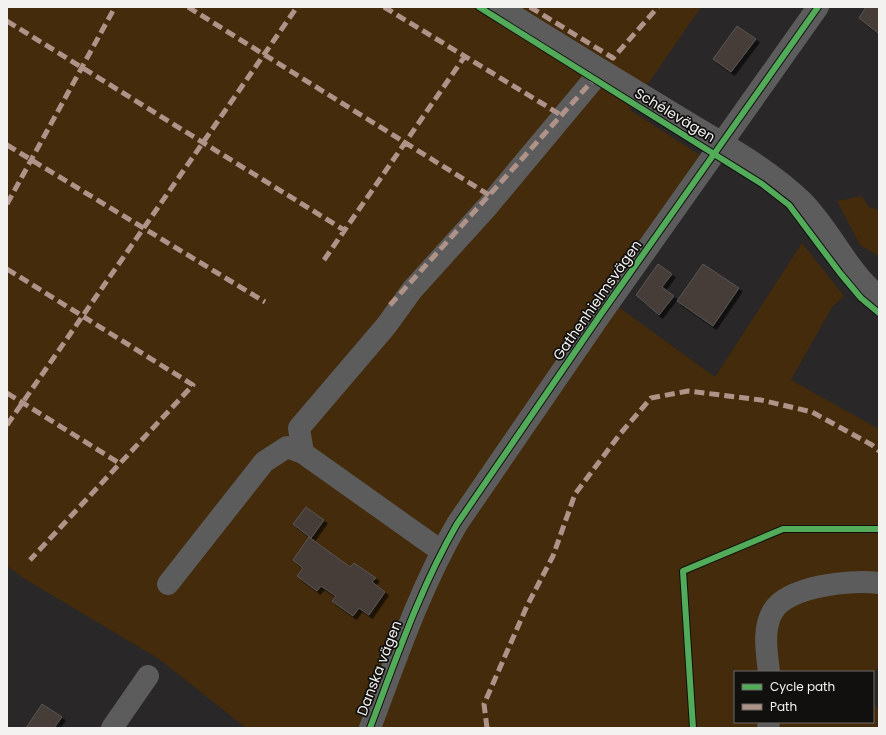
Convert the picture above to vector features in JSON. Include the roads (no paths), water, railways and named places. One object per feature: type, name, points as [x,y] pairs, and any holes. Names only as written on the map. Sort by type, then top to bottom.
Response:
[{"type":"street","name":"Schélevägen","points":[[500,7],[769,174],[802,201],[828,234],[851,269],[879,297]]},
{"type":"street","name":"Gathenhielmsvägen","points":[[412,617],[441,551],[496,466],[721,143],[818,7]]},
{"type":"street","points":[[303,453],[299,428],[386,326],[412,290],[488,206],[594,79]]},
{"type":"street","points":[[168,584],[264,462],[287,447],[303,453],[441,551]]},
{"type":"street","points":[[769,671],[766,637],[768,624],[773,611],[784,600],[797,593],[823,586],[879,583]]},
{"type":"street","name":"Danska vägen","points":[[370,728],[412,617]]},
{"type":"street","points":[[112,728],[148,676]]}]
